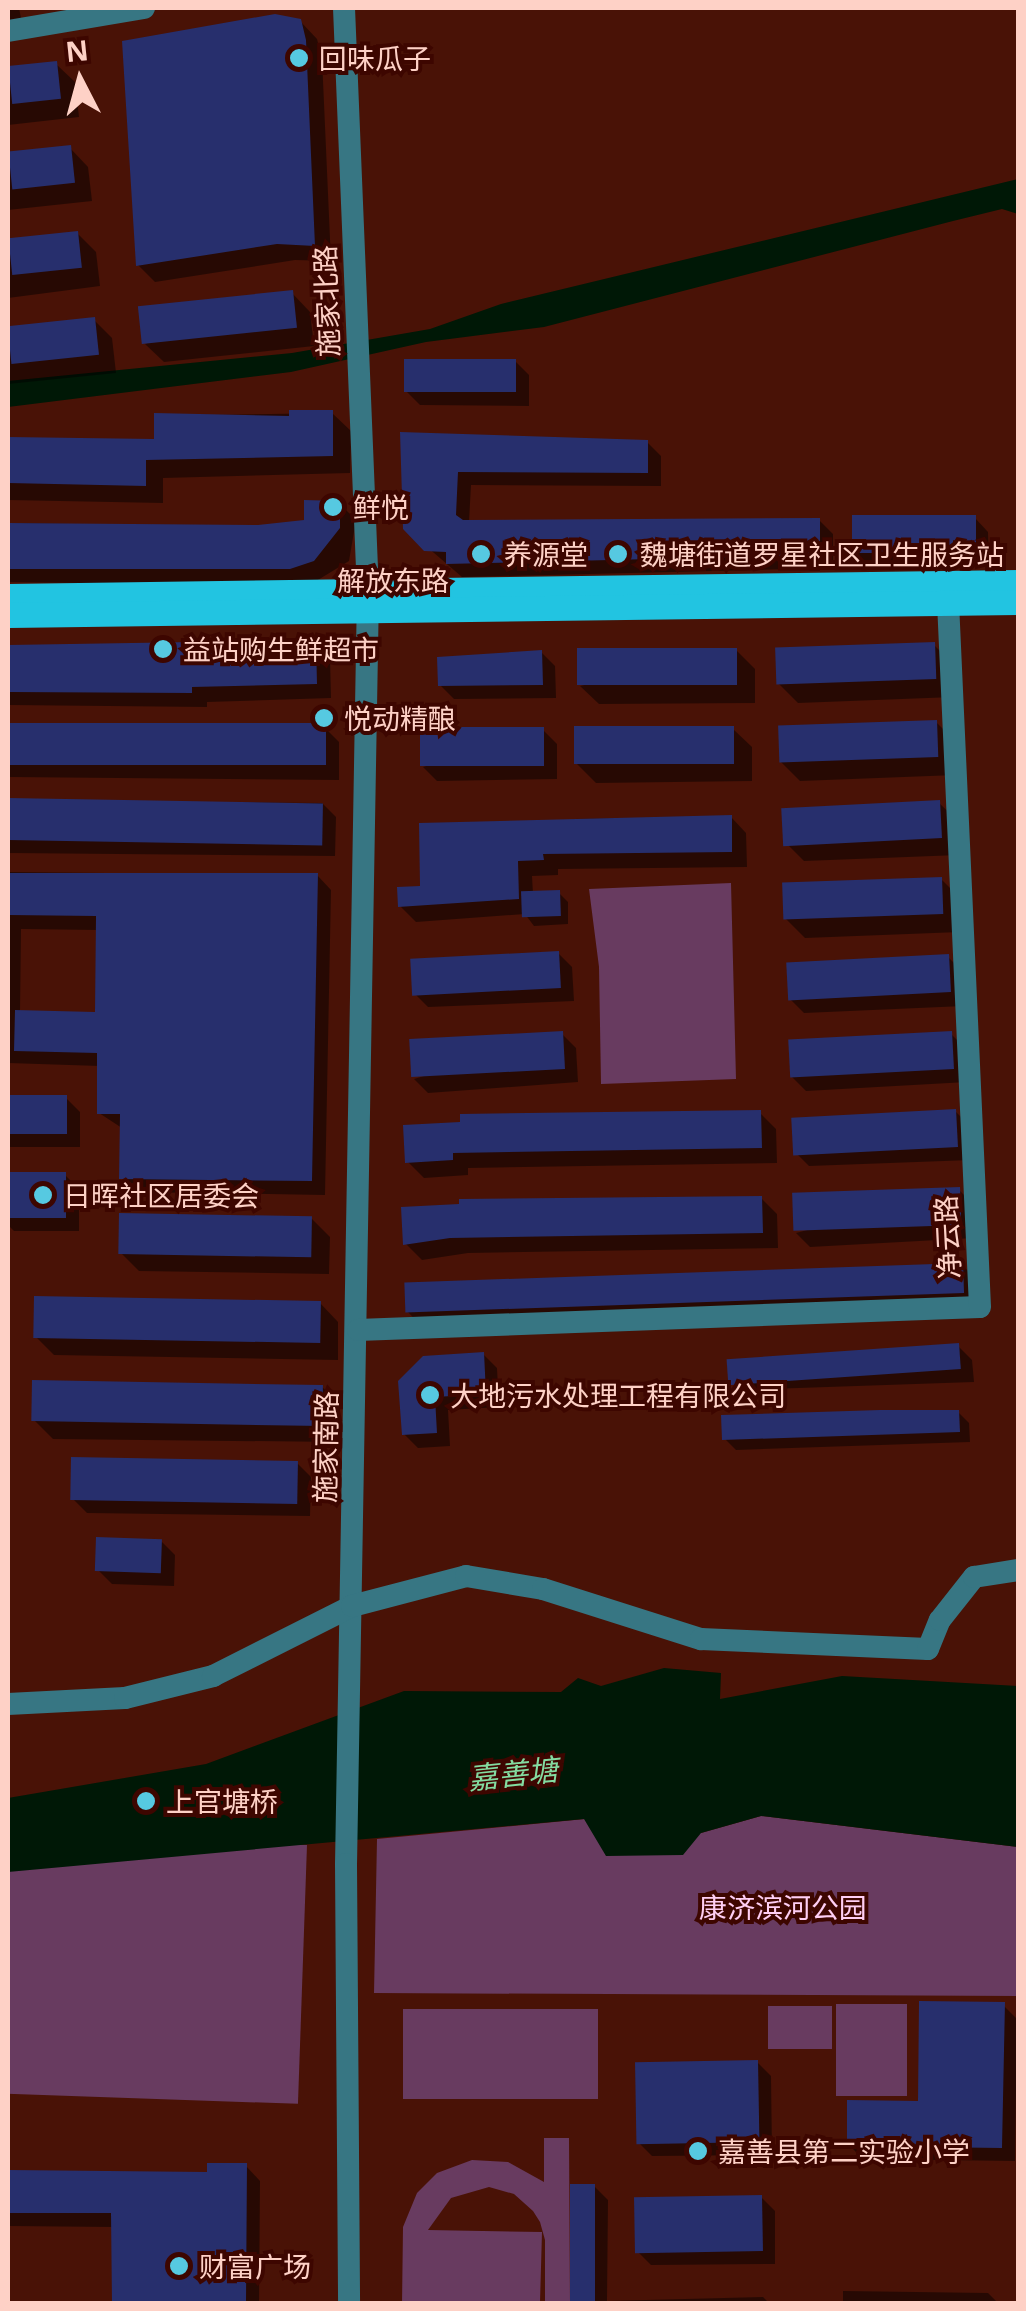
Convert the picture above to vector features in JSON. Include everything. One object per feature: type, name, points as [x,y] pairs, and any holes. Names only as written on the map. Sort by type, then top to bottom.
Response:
[{"type":"main road","name":"解放东路","points":[[8,614],[1018,582]]},
{"type":"main road","name":"解放东路","points":[[8,596],[1018,602]]},
{"type":"street","points":[[8,31],[144,8]]},
{"type":"street","name":"施家北路","points":[[344,8],[368,600]]},
{"type":"street","name":"施家南路","points":[[348,2304],[346,1864],[368,600]]},
{"type":"street","name":"净云路","points":[[358,1330],[980,1306],[948,603]]},
{"type":"street","points":[[8,1704],[125,1698],[212,1676],[352,1606],[466,1576],[543,1590],[701,1639],[928,1649],[940,1620],[974,1576],[1018,1570]]},
{"type":"green space","points":[[731,883],[736,1079],[601,1084],[599,967],[589,889]]},
{"type":"green space","name":"康济滨河公园","points":[[761,1816],[1018,1847],[1018,1996],[374,1993],[377,1839],[585,1819],[701,1833]]},
{"type":"green space","points":[[8,1835],[307,1845],[298,2104],[8,2094]]},
{"type":"green space","points":[[836,2004],[907,2004],[907,2096],[836,2096]]},
{"type":"green space","points":[[768,2006],[832,2006],[832,2049],[768,2049]]},
{"type":"green space","points":[[403,2009],[598,2009],[598,2099],[403,2099]]},
{"type":"green space","points":[[544,2138],[569,2138],[570,2303],[545,2303],[545,2240],[540,2222],[533,2211],[514,2194],[489,2187],[451,2198],[428,2230],[542,2232],[540,2303],[402,2304],[403,2227],[417,2193],[437,2173],[472,2160],[508,2162],[544,2182]]},
{"type":"water","points":[[1018,179],[1018,214],[1002,209],[544,327],[426,342],[291,372],[8,407],[8,381],[292,353],[430,329],[501,304]]},
{"type":"water","name":"嘉善塘","points":[[664,1668],[721,1673],[720,1699],[842,1676],[1018,1686],[1018,1847],[761,1816],[701,1833],[683,1855],[606,1856],[584,1819],[8,1872],[8,1798],[206,1764],[404,1691],[561,1692],[578,1678],[601,1686]]},
{"type":"building","points":[[275,14],[301,19],[306,40],[315,246],[277,244],[136,266],[122,41]]},
{"type":"building","points":[[57,61],[61,99],[12,104],[8,66]]},
{"type":"building","points":[[71,145],[75,183],[12,189],[8,152]]},
{"type":"building","points":[[78,231],[82,268],[12,275],[8,238]]},
{"type":"building","points":[[293,290],[297,328],[142,344],[138,306]]},
{"type":"building","points":[[95,317],[99,355],[11,364],[8,326]]},
{"type":"building","points":[[404,359],[516,359],[516,392],[404,392]]},
{"type":"building","points":[[289,410],[333,410],[333,456],[146,460],[146,486],[8,483],[8,437],[154,439],[154,413],[289,416]]},
{"type":"building","points":[[400,432],[648,440],[648,473],[458,472],[456,515],[463,520],[820,518],[820,555],[446,564],[446,552],[424,551],[403,529]]},
{"type":"building","points":[[304,500],[340,501],[340,528],[314,561],[290,569],[8,569],[8,523],[258,525],[304,520]]},
{"type":"building","points":[[852,515],[976,515],[976,553],[852,553]]},
{"type":"building","points":[[316,640],[317,684],[192,687],[192,693],[8,692],[8,645]]},
{"type":"building","points":[[935,642],[936,679],[776,685],[775,648]]},
{"type":"building","points":[[577,648],[737,648],[737,685],[577,685]]},
{"type":"building","points":[[542,650],[543,685],[438,686],[437,657]]},
{"type":"building","points":[[937,720],[938,757],[779,763],[778,726]]},
{"type":"building","points":[[8,723],[326,723],[326,765],[8,765]]},
{"type":"building","points":[[574,726],[734,726],[734,764],[574,764]]},
{"type":"building","points":[[420,727],[544,727],[544,766],[420,766]]},
{"type":"building","points":[[8,798],[323,803],[322,845],[8,840]]},
{"type":"building","points":[[940,800],[942,838],[783,846],[781,808]]},
{"type":"building","points":[[732,815],[732,852],[543,854],[544,860],[518,861],[519,899],[398,907],[397,887],[420,886],[419,823]]},
{"type":"building","points":[[8,873],[318,873],[312,1181],[119,1179],[120,1114],[97,1114],[97,1053],[14,1051],[15,1010],[95,1012],[96,916],[8,915]]},
{"type":"building","points":[[942,877],[943,914],[783,920],[782,883]]},
{"type":"building","points":[[560,890],[561,916],[522,917],[521,891]]},
{"type":"building","points":[[559,951],[561,988],[412,996],[410,959]]},
{"type":"building","points":[[949,954],[951,992],[788,1000],[786,963]]},
{"type":"building","points":[[563,1031],[565,1069],[411,1077],[409,1039]]},
{"type":"building","points":[[952,1031],[954,1069],[790,1078],[788,1040]]},
{"type":"building","points":[[8,1095],[67,1095],[67,1134],[8,1134]]},
{"type":"building","points":[[956,1109],[958,1147],[793,1156],[791,1118]]},
{"type":"building","points":[[761,1110],[762,1148],[453,1153],[453,1160],[405,1163],[403,1125],[460,1122],[460,1114]]},
{"type":"building","name":"日晖社区居委会","points":[[8,1172],[66,1172],[66,1218],[8,1218]]},
{"type":"building","points":[[960,1187],[961,1225],[793,1231],[792,1193]]},
{"type":"building","points":[[762,1196],[763,1233],[450,1238],[403,1245],[401,1207],[459,1204],[459,1199]]},
{"type":"building","points":[[119,1213],[312,1216],[311,1257],[118,1254]]},
{"type":"building","points":[[963,1263],[964,1293],[405,1312],[404,1283]]},
{"type":"building","points":[[34,1296],[321,1301],[320,1343],[33,1338]]},
{"type":"building","points":[[959,1343],[961,1369],[728,1385],[727,1359]]},
{"type":"building","name":"大地污水处理工程有限公司","points":[[484,1352],[486,1394],[435,1397],[437,1433],[402,1435],[398,1381],[423,1356]]},
{"type":"building","points":[[32,1380],[323,1385],[322,1426],[31,1421]]},
{"type":"building","points":[[959,1410],[960,1432],[722,1440],[721,1415]]},
{"type":"building","points":[[71,1457],[298,1461],[297,1504],[70,1500]]},
{"type":"building","points":[[96,1537],[162,1539],[161,1573],[95,1571]]},
{"type":"building","points":[[919,2001],[1005,2002],[1002,2148],[847,2146],[847,2100],[918,2101]]},
{"type":"building","points":[[758,2060],[759,2142],[636,2144],[635,2062]]},
{"type":"building","points":[[207,2163],[247,2163],[246,2304],[112,2304],[111,2213],[8,2213],[8,2170],[207,2172]]},
{"type":"building","points":[[570,2184],[595,2184],[595,2304],[570,2304]]},
{"type":"building","points":[[762,2195],[763,2251],[635,2253],[634,2197]]},
{"type":"place","name":"回味瓜子","points":[[299,58]]},
{"type":"place","name":"鲜悦","points":[[333,507]]},
{"type":"place","name":"养源堂","points":[[481,554]]},
{"type":"place","name":"魏塘街道罗星社区卫生服务站","points":[[618,554]]},
{"type":"place","name":"益站购生鲜超市","points":[[163,649]]},
{"type":"place","name":"悦动精酿","points":[[324,718]]},
{"type":"place","name":"日晖社区居委会","points":[[43,1195]]},
{"type":"place","name":"大地污水处理工程有限公司","points":[[430,1395]]},
{"type":"place","name":"上官塘桥","points":[[146,1801]]},
{"type":"place","name":"嘉善县第二实验小学","points":[[698,2151]]},
{"type":"place","name":"财富广场","points":[[179,2266]]}]
